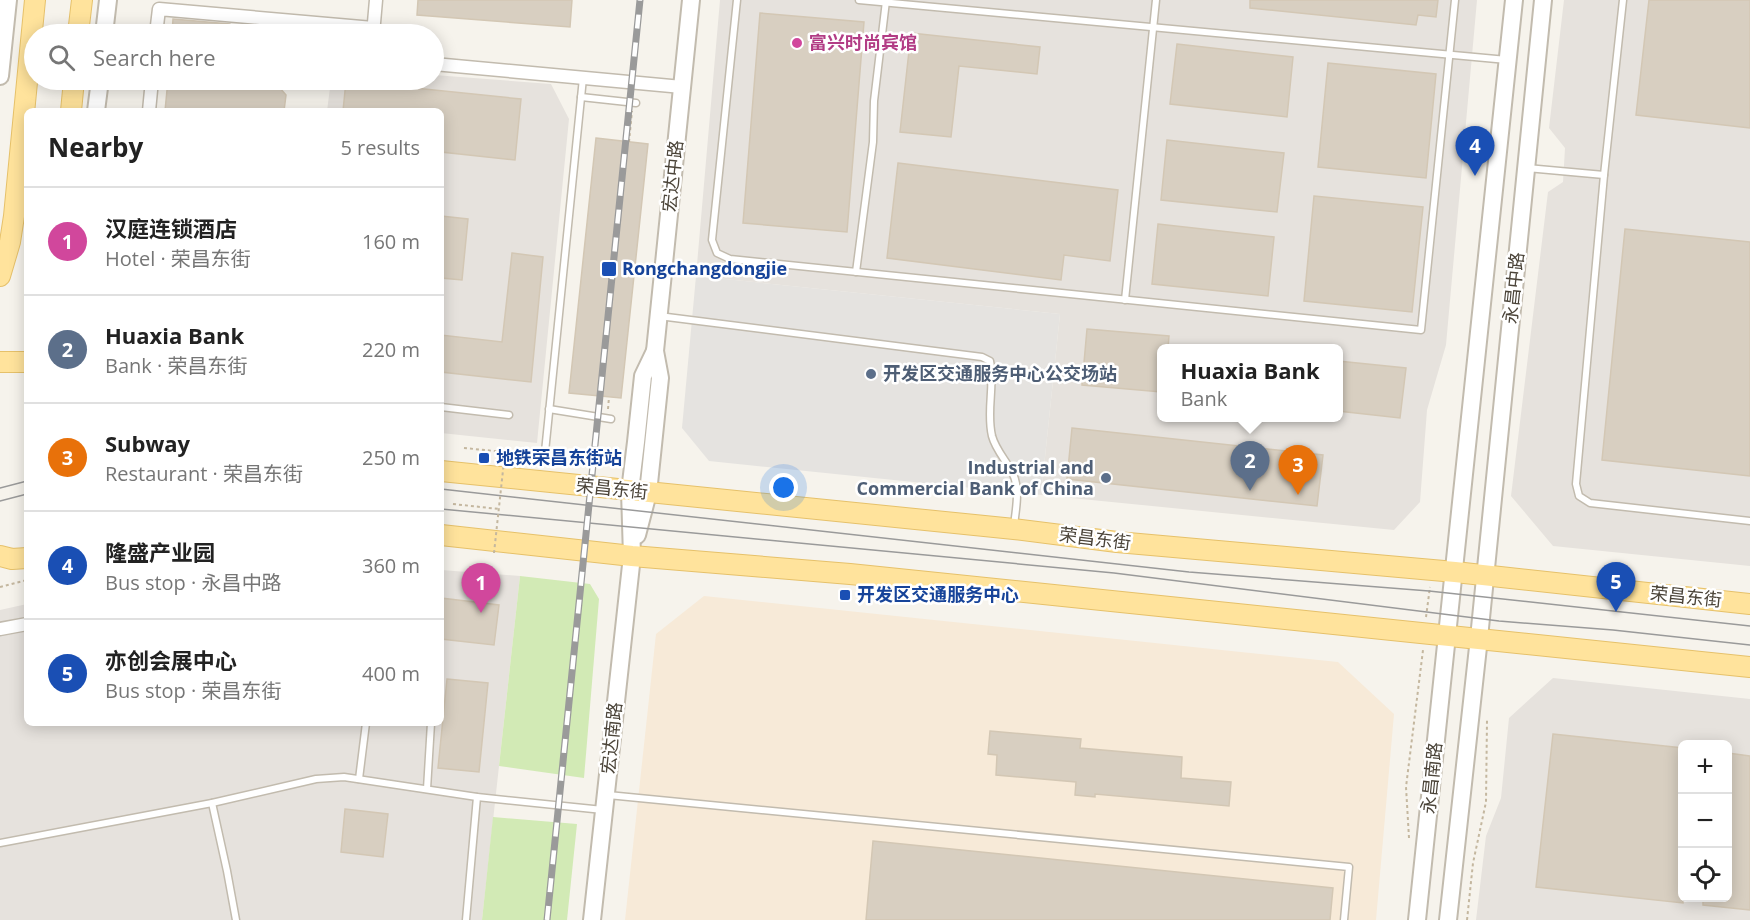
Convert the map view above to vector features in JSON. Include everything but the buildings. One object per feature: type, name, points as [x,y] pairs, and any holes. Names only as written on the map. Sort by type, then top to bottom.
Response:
[{"type":"main road","points":[[33,24],[35,0]]},
{"type":"main road","points":[[79,24],[82,0]]},
{"type":"main road","points":[[24,108],[26,90]]},
{"type":"main road","points":[[71,108],[73,90]]},
{"type":"main road","points":[[0,276],[12,234],[24,112]]},
{"type":"main road","points":[[0,362],[24,362]]},
{"type":"main road","name":"荣昌东街","points":[[444,471],[1014,529],[1118,542],[1455,572],[1750,604]]},
{"type":"main road","points":[[444,534],[632,556],[850,574],[1750,667]]},
{"type":"street","points":[[0,76],[8,0]]},
{"type":"street","points":[[105,24],[108,0]]},
{"type":"street","points":[[374,24],[376,0]]},
{"type":"street","name":"宏达中路","points":[[639,492],[660,378],[655,351],[691,0]]},
{"type":"street","name":"永昌中路","points":[[1447,636],[1514,0]]},
{"type":"street","name":"永昌中路","points":[[1479,638],[1543,0]]},
{"type":"street","points":[[157,24],[159,9],[299,24]]},
{"type":"street","points":[[444,64],[682,87]]},
{"type":"street","points":[[96,108],[99,90]]},
{"type":"street","points":[[149,108],[151,90]]},
{"type":"street","name":"宏达南路","points":[[592,920],[639,492]]},
{"type":"street","points":[[0,629],[24,625]]},
{"type":"street","name":"永昌南路","points":[[1417,920],[1447,636]]},
{"type":"street","name":"永昌南路","points":[[1448,920],[1479,638]]},
{"type":"lane","points":[[737,0],[712,240],[717,253],[730,259],[1421,330],[1455,0]]},
{"type":"lane","points":[[859,0],[1508,60]]},
{"type":"lane","points":[[1125,300],[1156,0]]},
{"type":"lane","points":[[1623,0],[1604,175],[1576,484],[1579,496],[1590,503],[1750,521]]},
{"type":"lane","points":[[856,272],[873,142],[874,101],[886,1]]},
{"type":"lane","points":[[545,452],[583,78]]},
{"type":"lane","points":[[580,97],[634,103]]},
{"type":"lane","points":[[1526,168],[1604,175]]},
{"type":"lane","points":[[658,316],[982,357],[990,361],[992,437],[1000,455],[1013,474],[1017,493],[1014,529]]},
{"type":"lane","points":[[444,407],[509,415]]},
{"type":"lane","points":[[549,409],[609,418]]},
{"type":"lane","points":[[359,779],[366,726]]},
{"type":"lane","points":[[427,789],[431,726]]},
{"type":"lane","points":[[0,843],[212,803],[316,779],[344,777],[477,797],[604,802],[1349,867],[1344,920]]},
{"type":"lane","points":[[466,920],[477,797]]},
{"type":"lane","points":[[212,803],[236,920]]},
{"type":"path","points":[[629,142],[634,103]]},
{"type":"path","points":[[609,397],[609,418]]},
{"type":"path","points":[[464,448],[506,452],[494,553]]},
{"type":"path","points":[[453,504],[499,509]]},
{"type":"path","points":[[0,587],[24,581]]},
{"type":"path","points":[[1409,840],[1406,787],[1430,586]]},
{"type":"shaded area","points":[[720,0],[1477,0],[1446,345],[1427,410],[1420,502],[1394,530],[1041,495],[1060,314],[696,276]]},
{"type":"shaded area","points":[[1564,0],[1750,0],[1750,566],[1553,546],[1511,496],[1548,192],[1563,182],[1565,148],[1549,128]]},
{"type":"shaded area","points":[[444,76],[551,84],[569,119],[537,443],[444,433],[444,108],[327,108],[330,90],[444,90]]},
{"type":"shaded area","name":"开发区交通服务中心公交场站","points":[[696,276],[1060,314],[1041,495],[709,461],[682,428]]},
{"type":"shaded area","points":[[444,570],[520,576],[482,920],[0,920],[0,610],[24,605],[24,726],[444,726]]},
{"type":"shaded area","points":[[704,596],[1338,662],[1394,714],[1376,920],[625,920],[656,634]]},
{"type":"shaded area","points":[[1553,678],[1750,699],[1750,920],[1476,920],[1486,836],[1501,798],[1509,718]]},
{"type":"green space","points":[[520,576],[590,584],[599,599],[584,778],[499,766]]},
{"type":"green space","points":[[493,817],[577,824],[567,920],[482,920]]},
{"type":"tram line","points":[[0,488],[24,482]]},
{"type":"tram line","points":[[444,489],[1189,572],[1429,591],[1750,626]]},
{"type":"tram line","points":[[0,501],[24,495]]},
{"type":"tram line","points":[[444,509],[1114,573],[1499,621],[1613,630],[1750,645]]},
{"type":"railway","points":[[547,920],[640,0]]},
{"type":"place","name":"富兴时尚宾馆","points":[[797,43]]},
{"type":"place","name":"隆盛产业园","points":[[1475,176]]},
{"type":"place","name":"Rongchangdongjie","points":[[609,269]]},
{"type":"place","name":"开发区交通服务中心公交场站","points":[[871,374]]},
{"type":"place","name":"地铁荣昌东街站","points":[[484,458]]},
{"type":"place","name":"Industrial and Commercial Bank of China","points":[[1106,478]]},
{"type":"place","name":"Huaxia Bank","points":[[1250,491]]},
{"type":"place","name":"Subway","points":[[1298,495]]},
{"type":"place","name":"开发区交通服务中心","points":[[845,595]]},
{"type":"place","name":"亦创会展中心","points":[[1616,612]]},
{"type":"place","name":"汉庭连锁酒店","points":[[481,613]]}]
